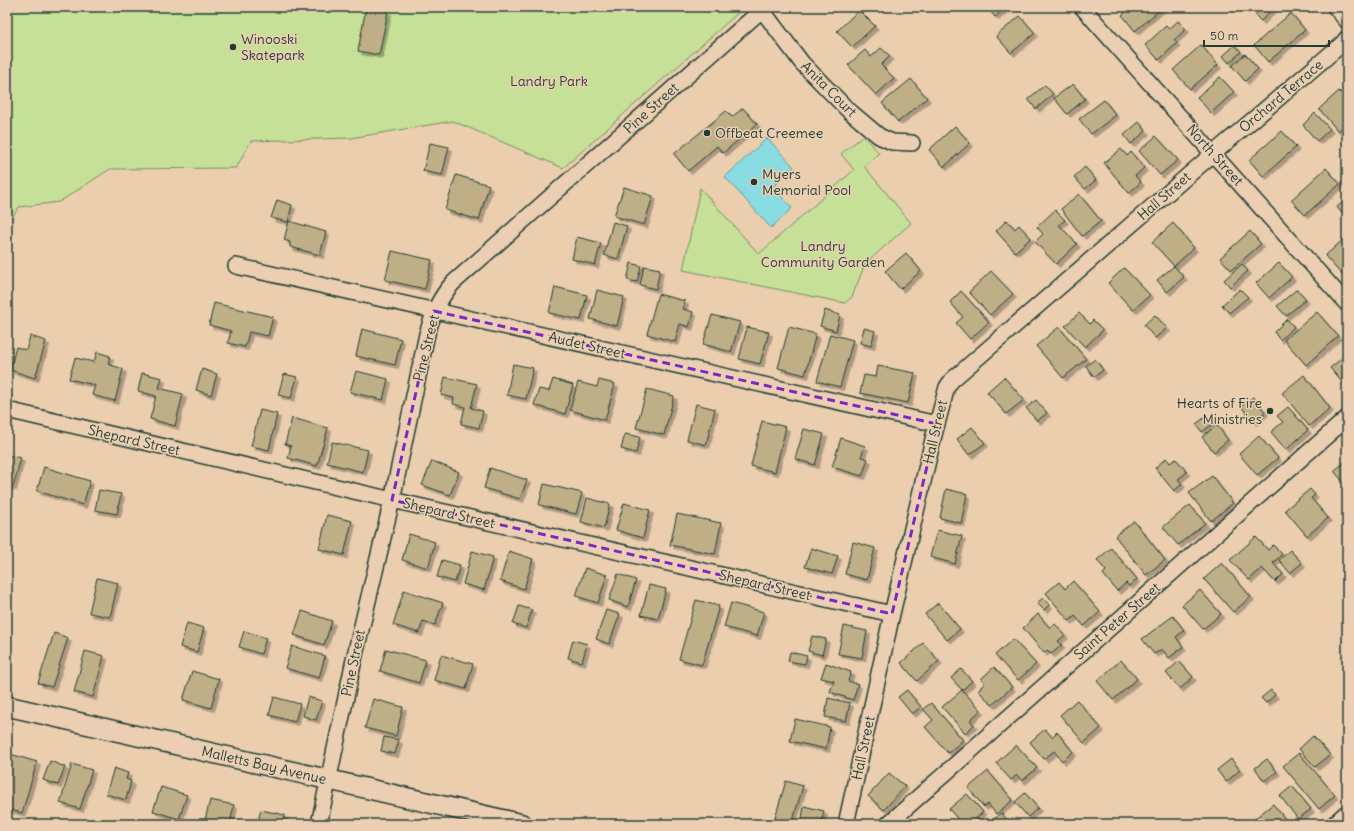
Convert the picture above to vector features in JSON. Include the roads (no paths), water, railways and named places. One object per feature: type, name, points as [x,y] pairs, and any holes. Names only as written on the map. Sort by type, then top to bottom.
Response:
[{"type":"street","name":"North Street","points":[[1082,7],[1214,153],[1347,304]]},
{"type":"street","points":[[1335,7],[1347,21]]},
{"type":"street","name":"Anita Court","points":[[764,8],[802,63],[847,109],[879,136],[892,142],[912,143]]},
{"type":"street","name":"Pine Street","points":[[319,824],[355,655],[392,500],[427,334],[434,311],[446,291],[453,283],[764,8]]},
{"type":"street","name":"Orchard Terrace","points":[[1214,153],[1342,44],[1347,38]]},
{"type":"street","name":"Hall Street","points":[[846,824],[892,614],[947,387],[952,380],[1214,153]]},
{"type":"street","name":"Audet Street","points":[[236,266],[937,424]]},
{"type":"street","name":"Shepard Street","points":[[7,410],[392,500],[892,614]]},
{"type":"street","name":"Saint Peter Street","points":[[888,824],[1347,418]]},
{"type":"street","name":"Malletts Bay Avenue","points":[[7,706],[522,824]]},
{"type":"street","points":[[1337,824],[1347,815]]},
{"type":"water","name":"Myers Memorial Pool","points":[[767,138],[794,167],[773,187],[792,208],[771,228],[725,177]]},
{"type":"place","name":"Winooski Skatepark","points":[[233,47]]},
{"type":"place","name":"Offbeat Creemee","points":[[707,133]]},
{"type":"place","name":"Myers Memorial Pool","points":[[754,182]]},
{"type":"place","name":"Hearts of Fire Ministries","points":[[1270,411]]},
{"type":"park label","name":"Landry Park","points":[[549,81]]},
{"type":"park label","name":"Landry Community Garden","points":[[823,254]]}]
